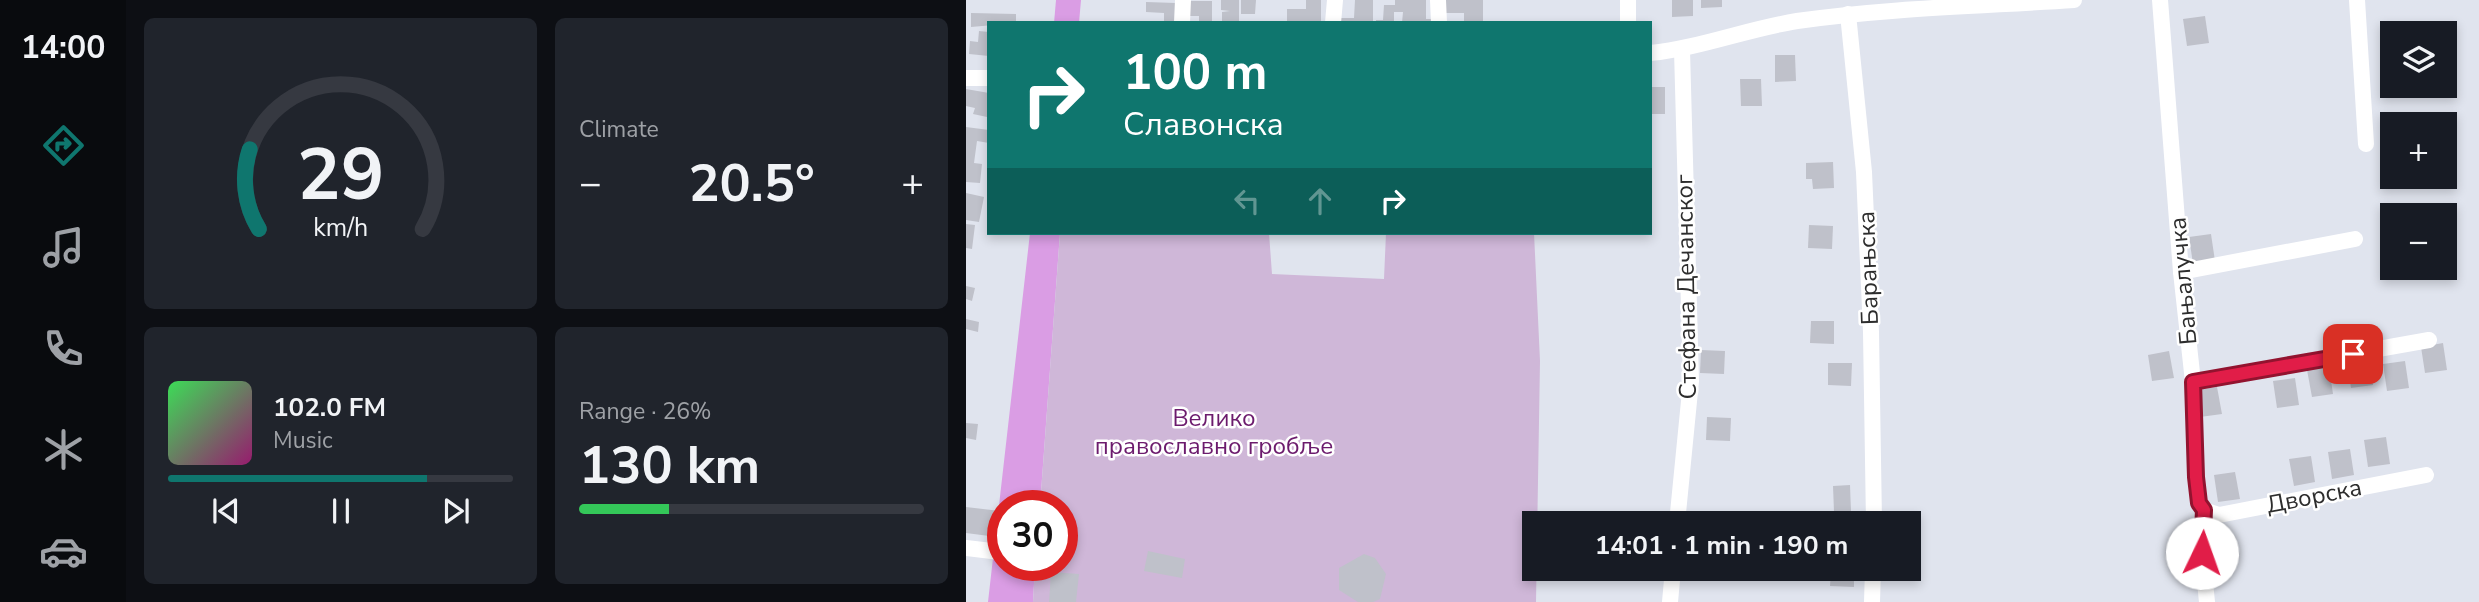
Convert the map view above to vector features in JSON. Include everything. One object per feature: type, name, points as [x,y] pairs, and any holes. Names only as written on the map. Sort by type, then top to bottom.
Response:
[{"type":"street","points":[[1182,21],[1183,0]]},
{"type":"street","points":[[1333,21],[1335,0]]},
{"type":"street","points":[[1438,0],[1439,21]]},
{"type":"street","points":[[1628,0],[1628,21]]},
{"type":"street","points":[[1652,53],[1682,50],[1779,25],[1848,14],[2074,0]]},
{"type":"street","name":"Бањалучка","points":[[2160,0],[2181,272],[2193,382],[2196,477],[2199,503],[2204,510],[2202,553],[2207,602]]},
{"type":"street","points":[[2357,0],[2366,144]]},
{"type":"street","name":"Барањска","points":[[1848,14],[1864,172],[1871,332],[1874,511]]},
{"type":"street","name":"Стефана Дечанског","points":[[1678,511],[1690,381],[1682,50]]},
{"type":"street","points":[[966,78],[987,78]]},
{"type":"street","points":[[2181,272],[2355,239]]},
{"type":"street","points":[[2193,382],[2429,340]]},
{"type":"street","name":"Дворска","points":[[2204,510],[2219,515],[2426,475]]},
{"type":"street","points":[[966,548],[987,550]]},
{"type":"street","points":[[1670,602],[1672,581]]},
{"type":"street","points":[[1872,602],[1873,581]]},
{"type":"shaded area","points":[[1056,0],[1081,0],[1079,21],[1054,21]]},
{"type":"shaded area","points":[[1030,235],[1060,235],[1041,490],[1001,490]]},
{"type":"shaded area","points":[[990,581],[1034,581],[1033,602],[988,602]]},
{"type":"green space","name":"Велико православно гробље","points":[[1060,235],[1269,235],[1272,274],[1384,279],[1386,235],[1534,235],[1540,361],[1538,511],[1522,511],[1522,581],[1536,581],[1536,602],[1033,602],[1034,581],[1078,581],[1078,490],[1041,490]]},
{"type":"building","points":[[1221,0],[1239,0],[1239,21],[1222,21],[1222,12],[1230,11],[1221,10]]},
{"type":"building","points":[[1241,0],[1256,0],[1255,14],[1241,14]]},
{"type":"building","points":[[1306,0],[1321,0],[1321,21],[1287,21],[1287,9],[1306,9]]},
{"type":"building","points":[[1355,0],[1373,0],[1373,21],[1341,21],[1341,18],[1354,18]]},
{"type":"building","points":[[1395,0],[1426,0],[1426,19],[1433,21],[1402,21],[1403,12],[1394,12],[1394,21],[1376,21],[1383,20],[1384,5],[1395,5]]},
{"type":"building","points":[[1444,0],[1483,0],[1483,21],[1464,21],[1464,13],[1444,13]]},
{"type":"building","points":[[1672,0],[1693,0],[1693,16],[1672,17]]},
{"type":"building","points":[[1701,0],[1722,0],[1722,7],[1701,8]]},
{"type":"building","points":[[1188,1],[1212,1],[1212,21],[1199,21],[1199,16],[1188,16]]},
{"type":"building","points":[[1146,2],[1176,3],[1175,21],[1164,21],[1164,13],[1146,12]]},
{"type":"building","points":[[971,13],[1016,14],[1016,21],[987,21],[987,26],[971,27]]},
{"type":"building","points":[[2205,16],[2209,43],[2187,46],[2183,19]]},
{"type":"building","points":[[979,31],[987,32],[987,56],[969,54],[970,41],[978,42]]},
{"type":"building","points":[[1775,55],[1795,55],[1796,81],[1775,82]]},
{"type":"building","points":[[1740,79],[1761,79],[1762,106],[1741,106]]},
{"type":"building","points":[[1652,87],[1665,87],[1665,114],[1652,114]]},
{"type":"building","points":[[966,89],[987,93],[987,117],[973,114],[975,108],[966,106]]},
{"type":"building","points":[[966,127],[987,130],[987,143],[977,141],[974,163],[982,164],[980,183],[966,182]]},
{"type":"building","points":[[1833,162],[1834,188],[1813,189],[1812,179],[1806,179],[1806,163]]},
{"type":"building","points":[[966,193],[984,197],[979,222],[966,220]]},
{"type":"building","points":[[966,224],[975,225],[972,249],[966,248]]},
{"type":"building","points":[[1809,225],[1833,226],[1832,249],[1808,248]]},
{"type":"building","points":[[2211,234],[2215,261],[2193,264],[2189,237]]},
{"type":"building","points":[[966,286],[975,288],[972,301],[966,299]]},
{"type":"building","points":[[966,319],[979,322],[978,332],[966,329]]},
{"type":"building","points":[[1811,321],[1834,321],[1834,344],[1810,343]]},
{"type":"building","points":[[2443,343],[2447,370],[2425,373],[2421,347]]},
{"type":"building","points":[[1701,350],[1725,351],[1724,374],[1700,373]]},
{"type":"building","points":[[2169,351],[2174,378],[2152,381],[2148,355]]},
{"type":"building","points":[[2369,358],[2373,385],[2351,388],[2347,361]]},
{"type":"building","points":[[2405,361],[2409,388],[2387,391],[2383,364]]},
{"type":"building","points":[[1828,363],[1852,363],[1851,386],[1828,385]]},
{"type":"building","points":[[2329,367],[2333,394],[2312,397],[2307,370]]},
{"type":"building","points":[[2295,378],[2299,405],[2277,408],[2273,381]]},
{"type":"building","points":[[2217,387],[2222,414],[2200,417],[2196,390]]},
{"type":"building","points":[[1707,417],[1731,418],[1730,441],[1706,440]]},
{"type":"building","points":[[966,423],[978,424],[976,440],[966,438]]},
{"type":"building","points":[[2386,437],[2390,464],[2368,467],[2364,440]]},
{"type":"building","points":[[2350,449],[2354,475],[2332,479],[2328,452]]},
{"type":"building","points":[[2311,456],[2315,482],[2294,486],[2289,459]]},
{"type":"building","points":[[2235,472],[2240,499],[2218,502],[2214,475]]},
{"type":"building","points":[[1850,485],[1851,511],[1834,511],[1833,486]]},
{"type":"building","points":[[966,507],[987,509],[987,536],[966,533]]},
{"type":"building","points":[[1148,551],[1185,559],[1182,578],[1144,571]]},
{"type":"building","points":[[1364,554],[1375,558],[1386,574],[1380,599],[1373,602],[1358,602],[1339,590],[1339,568]]},
{"type":"building","points":[[1079,574],[1076,602],[1049,602],[1050,581],[1078,581]]},
{"type":"building","points":[[1830,581],[1854,581],[1854,587],[1830,586]]},
{"type":"route","points":[[2202,553],[2204,510],[2199,503],[2196,477],[2193,382],[2227,379],[2353,354]]}]
